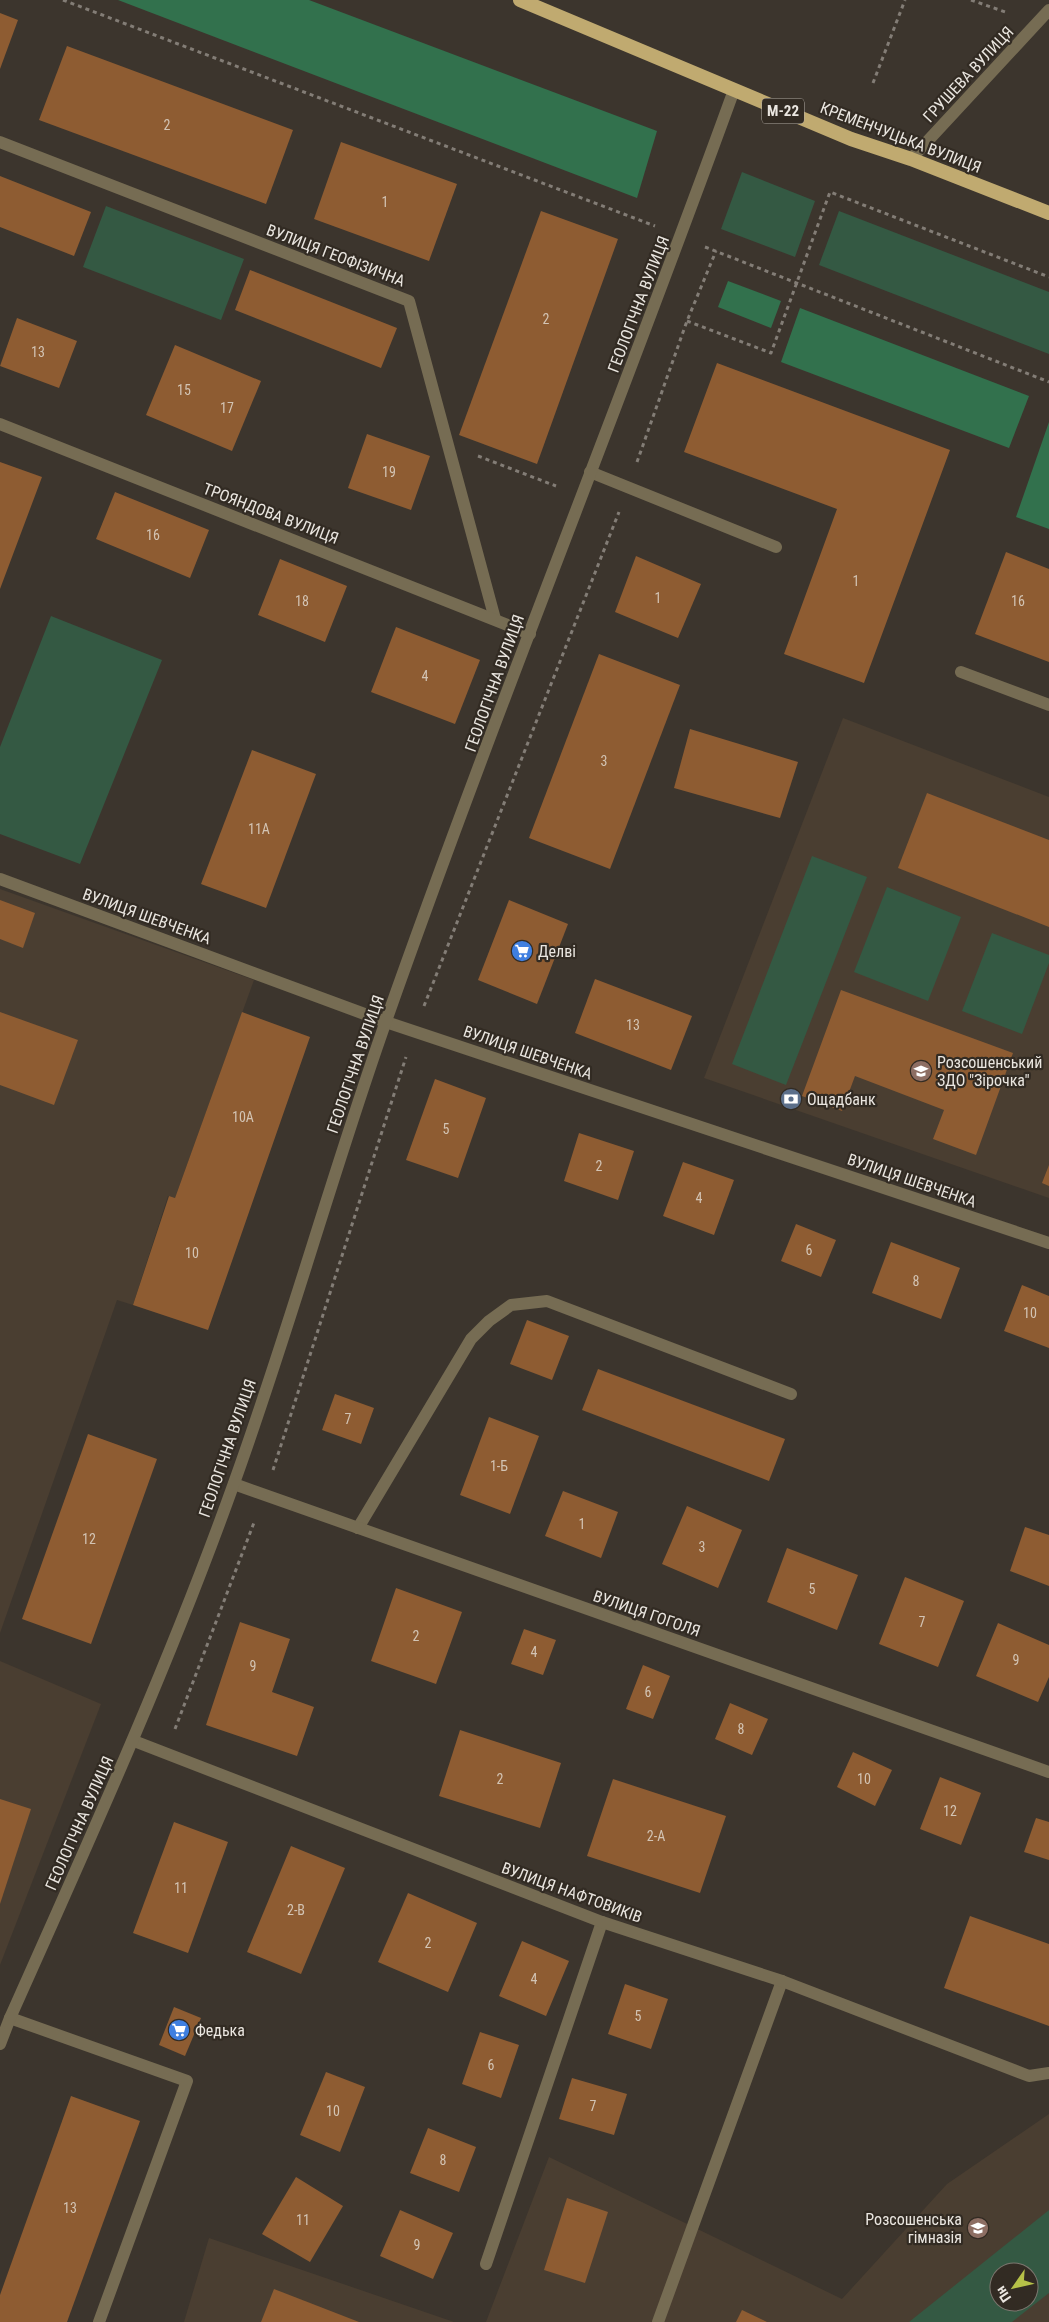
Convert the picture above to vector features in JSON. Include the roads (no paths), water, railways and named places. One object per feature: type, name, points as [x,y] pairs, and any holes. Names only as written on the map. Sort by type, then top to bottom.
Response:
[{"type":"highway","name":"КРЕМЕНЧУЦЬКА ВУЛИЦЯ","points":[[520,0],[851,139],[911,159],[1049,213]]},
{"type":"street","name":"ГРУШЕВА ВУЛИЦЯ","points":[[911,159],[1049,10]]},
{"type":"street","name":"ГЕОЛОГІЧНА ВУЛИЦЯ","points":[[0,2044],[134,1740],[234,1484],[386,1022],[580,496],[682,236],[734,90]]},
{"type":"street","name":"ВУЛИЦЯ ГЕОФІЗИЧНА","points":[[0,142],[409,300],[495,618]]},
{"type":"street","name":"ТРОЯНДОВА ВУЛИЦЯ","points":[[0,424],[495,618],[530,634]]},
{"type":"street","points":[[590,472],[776,547]]},
{"type":"street","points":[[961,672],[1049,705]]},
{"type":"street","name":"ВУЛИЦЯ ШЕВЧЕНКА","points":[[0,879],[386,1022],[1049,1243]]},
{"type":"street","points":[[358,1528],[471,1339],[489,1321],[511,1305],[547,1301],[791,1394]]},
{"type":"street","name":"ВУЛИЦЯ ГОГОЛЯ","points":[[234,1484],[1049,1772]]},
{"type":"street","name":"ВУЛИЦЯ НАФТОВИКІВ","points":[[134,1740],[602,1922],[782,1981],[1029,2076],[1049,2073]]},
{"type":"street","points":[[486,2264],[602,1922]]},
{"type":"street","points":[[658,2322],[782,1981]]},
{"type":"street","points":[[10,2018],[186,2081],[99,2322]]},
{"type":"place","name":"Делві","points":[[522,951]]},
{"type":"place","name":"Розсошенський ЗДО \"Зірочка\"","points":[[921,1071]]},
{"type":"place","name":"Ощадбанк","points":[[791,1099]]},
{"type":"place","name":"Федька","points":[[179,2030]]},
{"type":"place","name":"Розсошенська гімназія","points":[[978,2228]]}]
